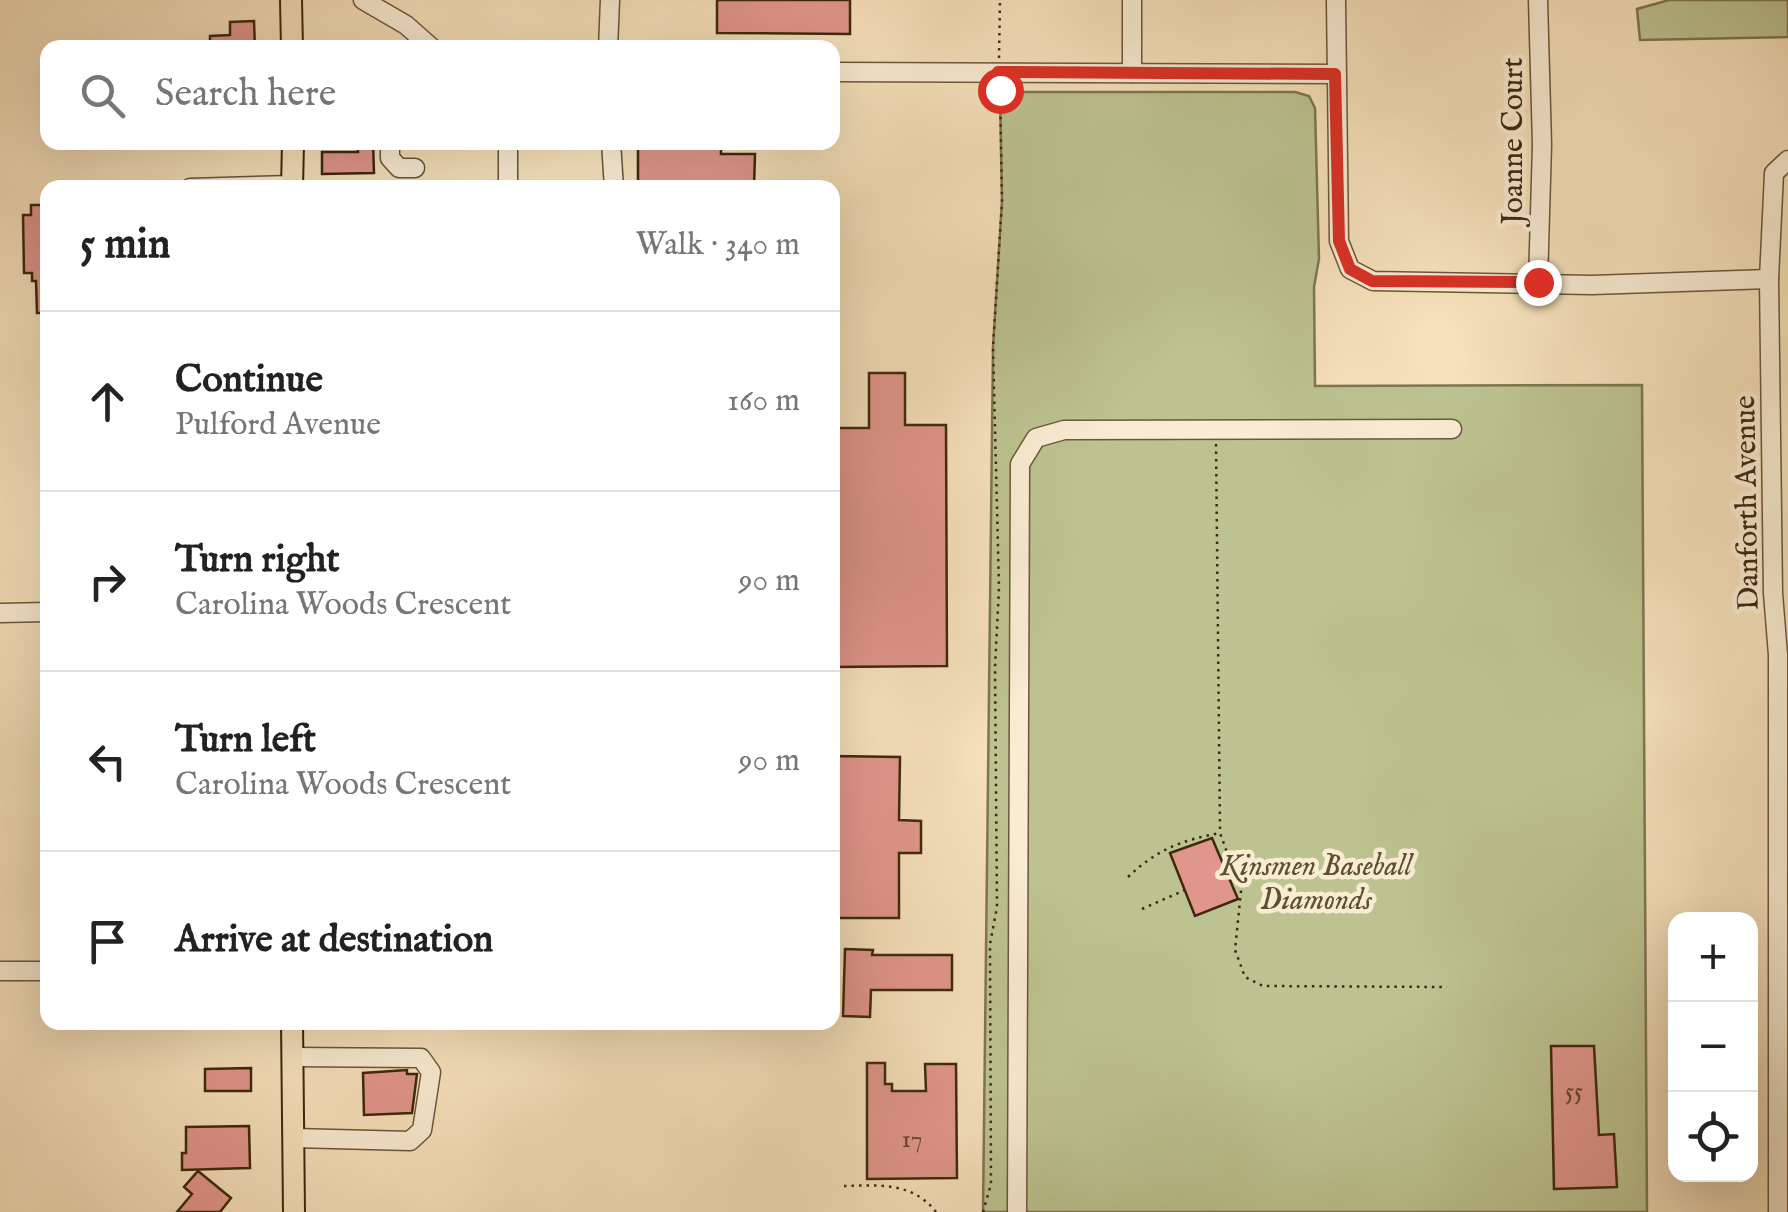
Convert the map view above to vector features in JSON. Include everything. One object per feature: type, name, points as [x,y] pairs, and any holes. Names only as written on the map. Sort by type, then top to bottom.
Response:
[{"type":"main road","points":[[291,0],[292,40]]},
{"type":"main road","points":[[292,180],[293,150]]},
{"type":"main road","points":[[292,1030],[294,1212]]},
{"type":"street","points":[[363,0],[423,40]]},
{"type":"street","points":[[608,40],[610,0]]},
{"type":"street","points":[[1132,0],[1132,74]]},
{"type":"street","points":[[1336,0],[1339,241],[1350,269],[1372,281],[1592,285],[1770,279]]},
{"type":"street","name":"Joanne Court","points":[[1538,0],[1542,145],[1538,282]]},
{"type":"street","points":[[840,72],[1335,74]]},
{"type":"street","points":[[390,150],[390,158],[399,168],[415,168]]},
{"type":"street","points":[[508,150],[508,180]]},
{"type":"street","points":[[612,150],[613,180]]},
{"type":"street","name":"Danforth Avenue","points":[[1778,1212],[1778,655],[1773,593],[1770,279],[1774,173],[1788,160]]},
{"type":"street","points":[[1017,1212],[1020,464],[1036,438],[1064,430],[1452,428]]},
{"type":"street","points":[[0,613],[40,612]]},
{"type":"street","points":[[0,972],[40,971]]},
{"type":"street","points":[[293,1056],[421,1058],[431,1072],[422,1130],[410,1141],[294,1138]]},
{"type":"path","points":[[984,1212],[992,1184],[990,944],[996,908],[999,588],[993,348],[1002,201],[1000,0]]},
{"type":"path","points":[[1216,429],[1220,833],[1241,891],[1234,950],[1245,976],[1263,986],[1447,986]]},
{"type":"path","points":[[1128,877],[1151,854],[1220,833]]},
{"type":"path","points":[[1142,909],[1185,890]]},
{"type":"path","points":[[844,1186],[882,1184],[910,1190],[928,1201],[936,1212]]},
{"type":"green space","points":[[1669,0],[1788,0],[1788,37],[1640,40],[1637,9]]},
{"type":"green space","name":"Kinsmen Baseball Diamonds","points":[[1000,92],[1295,92],[1309,96],[1315,108],[1319,259],[1314,287],[1315,386],[1642,385],[1647,1212],[983,1212],[993,347],[1002,201]]},
{"type":"building","points":[[717,0],[850,0],[850,34],[717,33]]},
{"type":"building","points":[[254,21],[255,40],[210,40],[210,36],[230,35],[230,22]]},
{"type":"building","points":[[373,150],[374,173],[322,174],[322,152]]},
{"type":"building","points":[[638,150],[755,154],[754,180],[638,180]]},
{"type":"building","points":[[31,205],[40,205],[40,313],[36,281],[32,281],[32,273],[24,273],[23,215],[31,215]]},
{"type":"building","points":[[869,373],[905,373],[905,425],[946,425],[947,666],[840,667],[840,428],[869,428]]},
{"type":"building","points":[[840,756],[900,757],[899,820],[921,821],[921,853],[899,853],[899,918],[840,918]]},
{"type":"building","points":[[1212,838],[1238,899],[1195,916],[1170,853]]},
{"type":"building","points":[[845,949],[873,950],[872,955],[952,955],[952,990],[871,990],[870,1017],[843,1016]]},
{"type":"building","points":[[1551,1046],[1594,1046],[1599,1135],[1614,1134],[1617,1187],[1554,1189]]},
{"type":"building","points":[[867,1063],[885,1063],[885,1084],[892,1084],[892,1091],[926,1091],[925,1064],[956,1064],[957,1178],[867,1179]]},
{"type":"building","points":[[251,1068],[251,1091],[205,1091],[205,1069]]},
{"type":"building","points":[[407,1070],[407,1074],[417,1074],[412,1113],[364,1115],[363,1073]]},
{"type":"building","points":[[249,1126],[250,1168],[182,1170],[186,1127]]},
{"type":"building","points":[[198,1171],[231,1198],[220,1212],[177,1212],[192,1194],[184,1187]]},
{"type":"route","points":[[1000,90],[998,72],[1335,74],[1339,241],[1350,269],[1372,281],[1538,282]]}]
